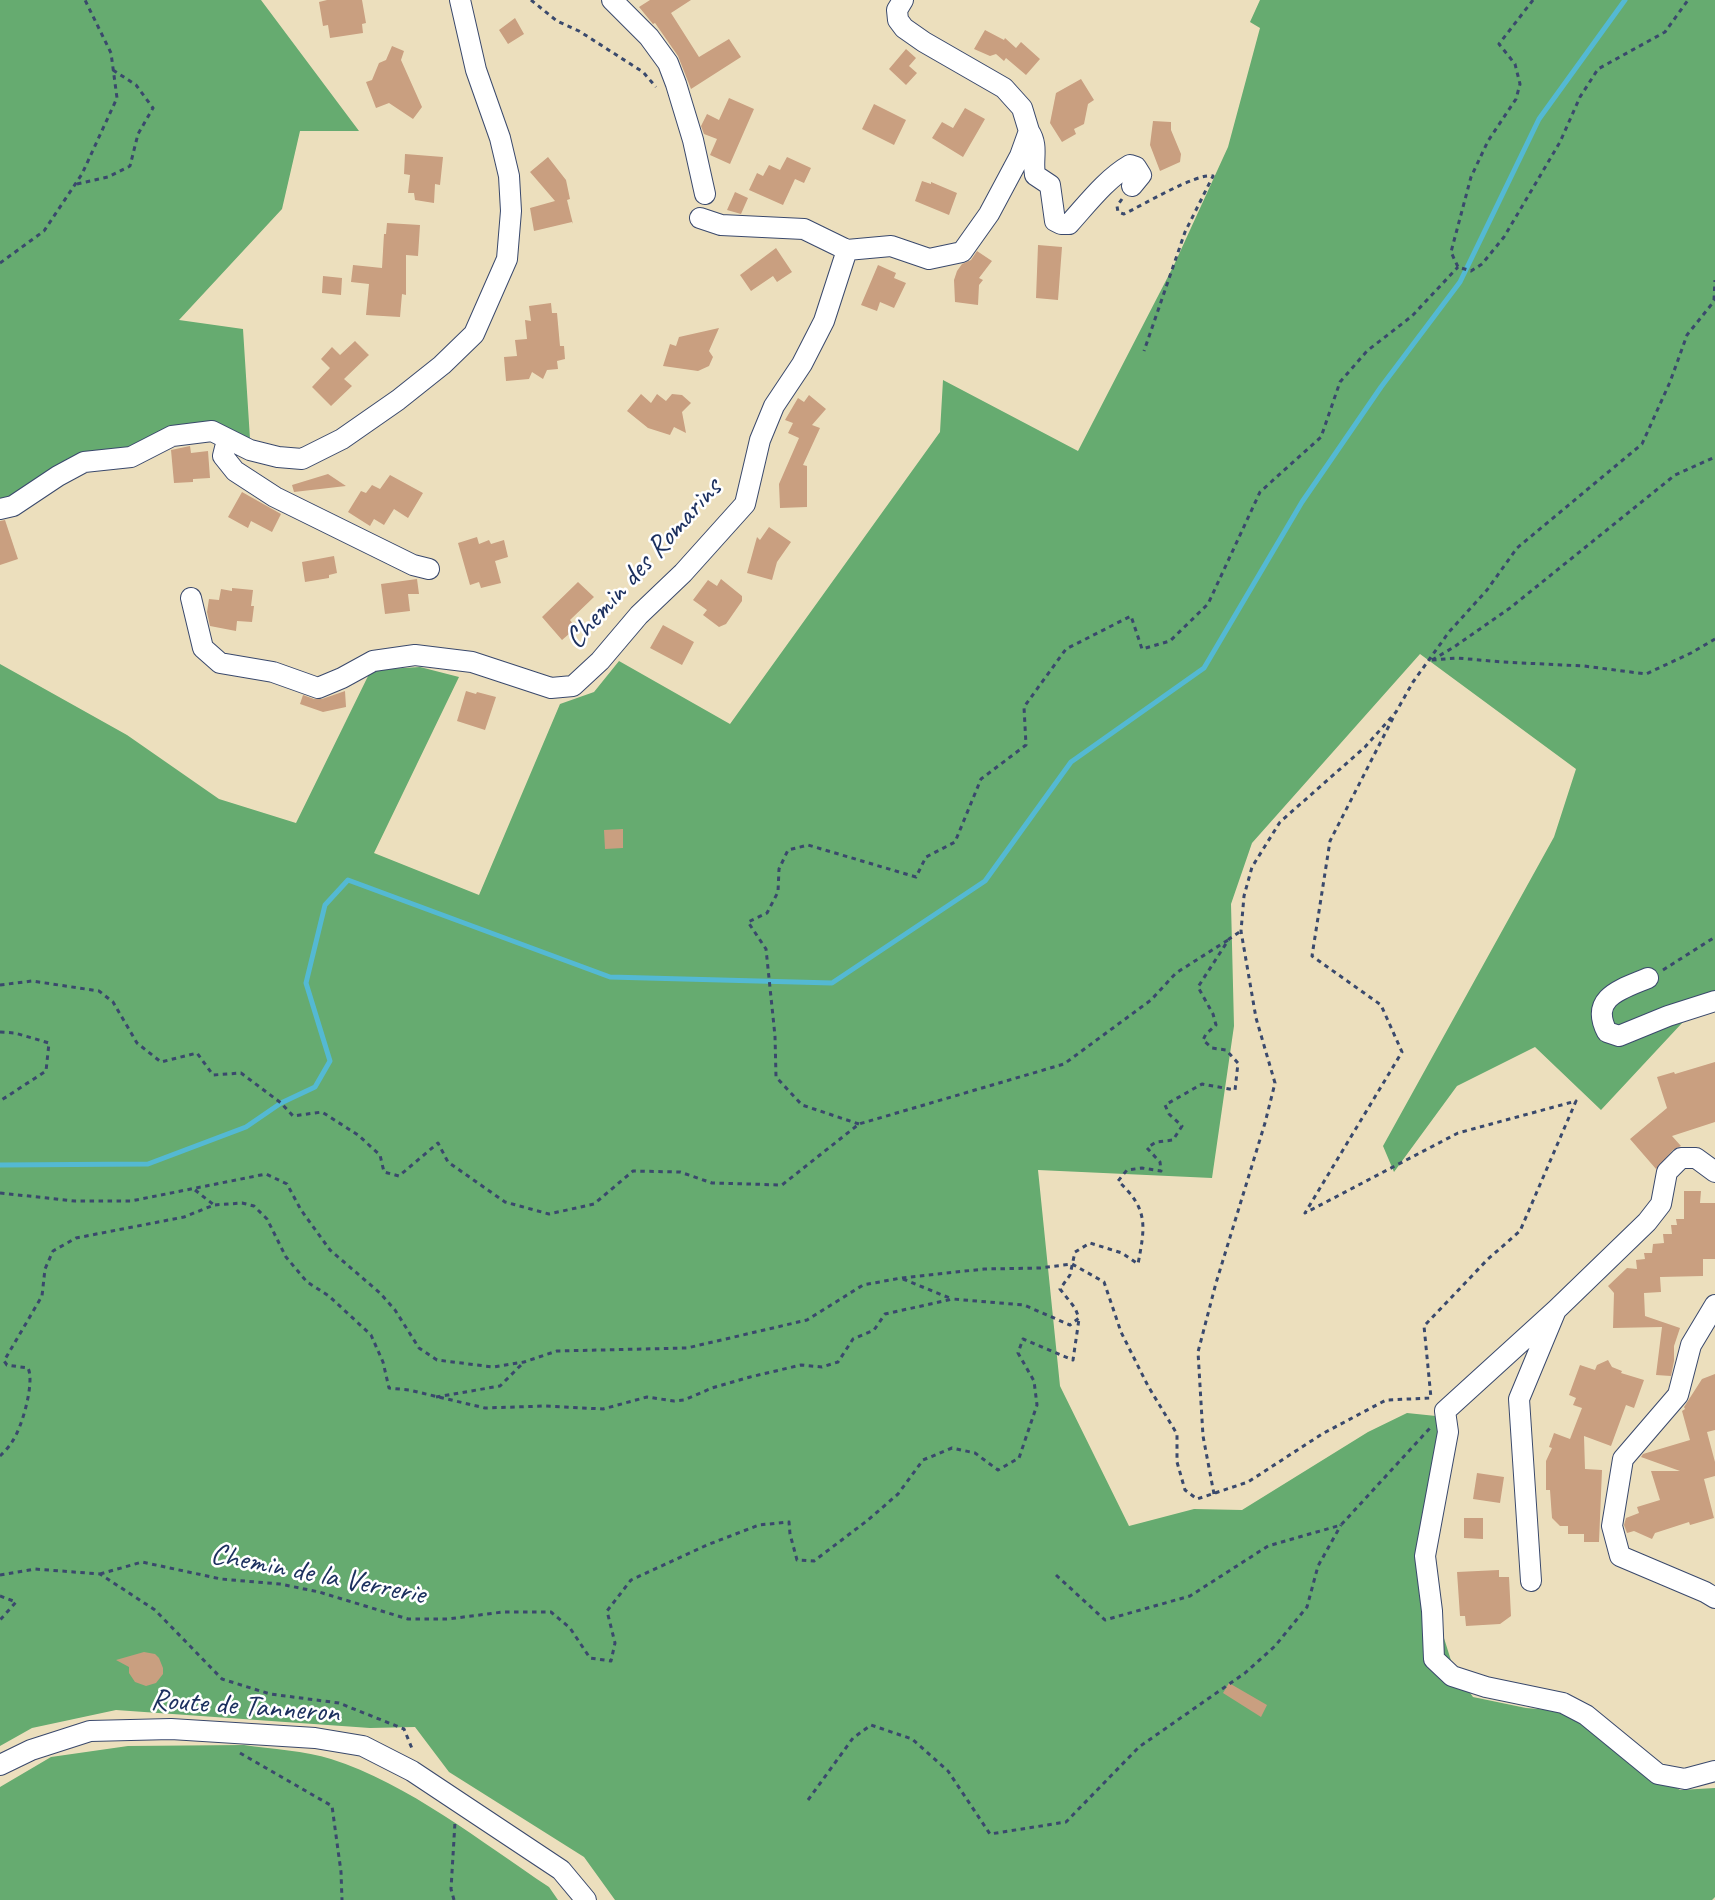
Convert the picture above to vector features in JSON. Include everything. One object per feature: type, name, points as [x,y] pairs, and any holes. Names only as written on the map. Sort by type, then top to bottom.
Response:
[{"type":"street","points":[[0,509],[13,506],[84,462],[131,457],[172,436],[212,431],[250,450],[278,457],[302,459],[342,439],[398,400],[442,365],[474,334],[507,259],[510,199],[509,176],[500,138],[476,70],[460,0]]},
{"type":"street","points":[[612,0],[649,37],[668,63],[693,140],[705,194]]},
{"type":"street","points":[[903,0],[897,10],[898,20],[904,28],[1004,88],[1022,108],[1029,131],[1035,139],[1035,175],[1050,185],[1055,221],[1069,224],[1099,191],[1130,165],[1136,167],[1141,175],[1132,186]]},
{"type":"street","points":[[700,218],[721,225],[804,229],[847,250],[891,246],[929,259],[962,252],[989,214],[1020,156],[1029,131]]},
{"type":"street","name":"Chemin des Romarins","points":[[191,598],[203,648],[220,663],[273,672],[318,688],[373,661],[415,655],[472,662],[551,688],[573,686],[600,662],[639,615],[683,573],[745,504],[760,440],[774,406],[802,364],[824,321],[847,250]]},
{"type":"street","points":[[227,440],[223,456],[235,471],[275,497],[413,565],[429,569]]},
{"type":"street","points":[[1648,978],[1607,998],[1600,1012],[1601,1021],[1607,1032],[1619,1036],[1668,1016],[1715,1001]]},
{"type":"street","points":[[1715,1172],[1696,1158],[1681,1158],[1667,1172],[1661,1204],[1647,1222],[1556,1310],[1438,1405],[1448,1432],[1425,1556],[1432,1611],[1434,1659],[1452,1676],[1486,1688],[1563,1703],[1586,1716],[1658,1774],[1685,1779],[1715,1771]]},
{"type":"street","points":[[1715,1305],[1709,1321],[1690,1345],[1678,1395],[1623,1459],[1612,1526],[1620,1556],[1706,1592],[1715,1598]]},
{"type":"street","points":[[1531,1581],[1519,1399],[1556,1310]]},
{"type":"street","name":"Route de Tanneron","points":[[0,1765],[31,1750],[90,1731],[171,1729],[315,1738],[363,1746],[412,1771],[457,1799],[561,1870],[586,1900]]},
{"type":"path","points":[[0,263],[44,231],[82,174],[117,98],[111,53],[85,0]]},
{"type":"path","points":[[531,0],[557,21],[579,31],[642,72],[661,93]]},
{"type":"path","points":[[1533,0],[1499,44],[1515,64],[1520,84],[1516,99],[1488,141],[1470,177],[1451,252],[1458,267],[1471,271],[1482,264],[1504,237],[1560,142],[1580,97],[1598,69],[1665,32],[1688,0]]},
{"type":"path","points":[[75,184],[108,177],[130,166],[138,134],[153,108],[136,85],[113,70]]},
{"type":"path","points":[[1132,186],[1117,206],[1118,212],[1124,214],[1196,178],[1213,176],[1185,232],[1144,351]]},
{"type":"path","points":[[859,1124],[802,1105],[776,1077],[775,1036],[766,949],[748,922],[767,913],[778,892],[779,869],[788,850],[808,844],[916,878],[926,857],[955,842],[981,779],[1026,745],[1024,707],[1066,649],[1131,616],[1142,649],[1170,641],[1208,604],[1260,492],[1321,437],[1340,382],[1367,351],[1412,316],[1458,267]]},
{"type":"path","points":[[808,1800],[853,1738],[871,1725],[912,1739],[948,1771],[990,1834],[1066,1822],[1139,1747],[1212,1698],[1275,1646],[1307,1607],[1318,1566],[1341,1525],[1438,1405],[1424,1326],[1488,1259],[1520,1231],[1576,1101],[1458,1133],[1305,1213],[1402,1052],[1381,1005],[1312,956],[1330,841],[1413,682],[1449,632],[1487,590],[1517,548],[1642,444],[1670,382],[1687,335],[1715,301],[1715,280]]},
{"type":"path","points":[[1431,660],[1510,608],[1676,475],[1715,457]]},
{"type":"path","points":[[1431,660],[1457,658],[1584,666],[1646,674],[1691,654],[1715,639]]},
{"type":"path","points":[[1214,1494],[1203,1436],[1198,1352],[1275,1083],[1256,1018],[1242,931],[1244,896],[1252,867],[1280,822],[1365,747],[1396,712]]},
{"type":"path","points":[[0,985],[32,981],[99,991],[113,1002],[137,1043],[161,1062],[197,1053],[213,1075],[241,1073],[281,1103],[293,1116],[322,1112],[358,1135],[380,1155],[384,1172],[399,1176],[438,1143],[448,1162],[505,1202],[549,1214],[594,1204],[633,1171],[680,1172],[712,1183],[782,1185],[859,1124],[1064,1064],[1151,1000],[1176,973],[1242,931]]},
{"type":"path","points":[[1648,978],[1672,966],[1715,937]]},
{"type":"path","points":[[901,1278],[953,1299],[1024,1305],[1070,1325],[1079,1318],[1075,1308],[1060,1289],[1070,1275],[1075,1252],[1090,1244],[1122,1253],[1138,1264],[1144,1229],[1138,1205],[1128,1190],[1118,1181],[1127,1170],[1142,1168],[1161,1171],[1160,1162],[1147,1148],[1156,1142],[1173,1140],[1182,1126],[1169,1114],[1165,1105],[1202,1084],[1235,1090],[1238,1063],[1226,1050],[1212,1048],[1203,1040],[1216,1025],[1213,1014],[1198,987],[1229,939]]},
{"type":"path","points":[[0,1032],[15,1033],[49,1043],[46,1071],[0,1101]]},
{"type":"path","points":[[0,1193],[75,1201],[131,1202],[266,1174],[287,1184],[301,1210],[330,1250],[380,1293],[419,1348],[437,1360],[493,1367],[524,1362],[557,1351],[687,1347],[807,1320],[863,1285],[901,1278],[984,1269],[1040,1268],[1071,1264],[1104,1282],[1121,1332],[1148,1386],[1177,1434],[1177,1462],[1185,1490],[1197,1499],[1248,1482],[1322,1434],[1386,1400],[1438,1405]]},
{"type":"path","points":[[195,1190],[214,1205]]},
{"type":"path","points":[[0,1456],[13,1441],[22,1420],[31,1381],[28,1368],[7,1365],[4,1362],[6,1354],[42,1296],[45,1269],[53,1251],[76,1238],[184,1217],[214,1205],[242,1203],[254,1206],[267,1219],[286,1257],[307,1282],[329,1296],[371,1335],[383,1362],[389,1388],[409,1390],[485,1408],[545,1406],[603,1409],[647,1396],[674,1401],[684,1400],[712,1388],[750,1377],[801,1365],[822,1367],[838,1362],[853,1339],[874,1330],[885,1314],[953,1299]]},
{"type":"path","name":"Chemin de la Verrerie","points":[[100,1574],[142,1562],[221,1579],[280,1584],[319,1592],[408,1619],[448,1619],[503,1612],[550,1612],[570,1628],[590,1658],[611,1661],[615,1643],[607,1611],[631,1580],[707,1545],[759,1525],[789,1522],[797,1560],[814,1561],[898,1494],[923,1460],[952,1448],[975,1454],[998,1470],[1019,1458],[1037,1405],[1034,1381],[1018,1353],[1023,1339],[1073,1360],[1079,1318]]},
{"type":"path","points":[[434,1397],[500,1386],[524,1362]]},
{"type":"path","points":[[1056,1575],[1105,1620],[1190,1596],[1268,1546],[1341,1525]]},
{"type":"path","points":[[0,1575],[35,1569],[100,1574],[154,1610],[222,1678],[270,1694],[339,1703],[404,1729],[414,1754],[412,1771]]},
{"type":"path","points":[[0,1596],[16,1602],[0,1620]]},
{"type":"path","points":[[221,1732],[231,1748],[332,1806],[341,1872],[342,1900]]},
{"type":"path","points":[[454,1900],[451,1889],[457,1799]]},
{"type":"green space","points":[[0,0],[261,0],[359,131],[300,131],[282,209],[179,320],[243,329],[250,439],[215,427],[166,433],[0,506]]},
{"type":"green space","points":[[1260,0],[1715,0],[1715,991],[1710,993],[1601,1110],[1535,1047],[1457,1086],[1394,1172],[1383,1146],[1554,837],[1576,769],[1420,654],[1252,843],[1231,904],[1234,1026],[1212,1178],[1038,1170],[1060,1386],[1129,1526],[1194,1509],[1242,1510],[1368,1432],[1407,1413],[1436,1416],[1443,1439],[1433,1554],[1438,1619],[1454,1670],[1473,1697],[1526,1708],[1562,1711],[1597,1729],[1640,1766],[1680,1790],[1715,1788],[1715,1897],[1712,1900],[615,1900],[584,1857],[449,1772],[415,1727],[370,1728],[116,1710],[32,1728],[0,1746],[0,664],[127,735],[219,799],[296,823],[371,670],[420,667],[459,677],[374,853],[479,895],[560,704],[594,692],[619,661],[730,724],[940,432],[943,380],[1078,451],[1174,265],[1228,147],[1260,28],[1250,22]]},
{"type":"green space","points":[[244,1745],[321,1756],[388,1783],[444,1816],[549,1887],[558,1900],[0,1900],[0,1787],[51,1757],[128,1746]]},
{"type":"building","points":[[362,0],[366,23],[362,24],[363,33],[330,38],[328,25],[323,26],[319,2]]},
{"type":"building","points":[[650,0],[691,0],[671,13],[699,57],[729,39],[741,57],[691,89],[678,56],[655,23],[653,24],[639,7]]},
{"type":"building","points":[[515,18],[524,34],[508,44],[499,30]]},
{"type":"building","points":[[985,30],[1004,40],[1005,38],[1016,48],[1021,42],[1040,59],[1026,75],[1006,58],[1004,61],[996,54],[990,56],[974,49]]},
{"type":"building","points":[[392,46],[404,51],[401,60],[422,107],[413,119],[389,103],[376,108],[366,82],[372,80],[379,63],[386,60]]},
{"type":"building","points":[[906,49],[916,58],[909,66],[917,73],[906,85],[889,69]]},
{"type":"building","points":[[1081,79],[1094,100],[1088,104],[1084,124],[1074,129],[1076,134],[1062,142],[1050,123],[1056,93]]},
{"type":"building","points":[[729,98],[754,109],[730,164],[710,155],[717,139],[704,134],[701,126],[707,114],[719,120]]},
{"type":"building","points":[[874,104],[906,120],[894,145],[862,129]]},
{"type":"building","points":[[965,108],[985,119],[963,157],[932,138],[942,122],[953,128]]},
{"type":"building","points":[[1153,121],[1171,122],[1171,130],[1181,154],[1180,162],[1160,171],[1150,145]]},
{"type":"building","points":[[405,154],[443,157],[440,185],[435,184],[434,203],[415,200],[414,193],[408,193],[410,175],[404,174]]},
{"type":"building","points":[[548,157],[566,180],[570,199],[567,200],[573,224],[572,222],[534,231],[530,208],[555,201],[530,172]]},
{"type":"building","points":[[787,157],[811,168],[804,183],[795,179],[783,205],[749,190],[757,173],[763,176],[769,165],[780,170]]},
{"type":"building","points":[[922,181],[931,184],[931,182],[957,193],[949,215],[915,201]]},
{"type":"building","points":[[735,192],[748,198],[741,214],[727,210]]},
{"type":"building","points":[[387,223],[420,225],[418,256],[406,255],[406,295],[402,294],[400,317],[366,315],[369,284],[351,282],[353,265],[382,268]]},
{"type":"building","points":[[1038,245],[1062,247],[1058,300],[1036,298]]},
{"type":"building","points":[[776,248],[792,272],[777,282],[773,276],[751,291],[740,275]]},
{"type":"building","points":[[977,251],[992,261],[979,278],[983,280],[979,285],[978,305],[955,302],[954,280],[957,271],[962,264],[971,260]]},
{"type":"building","points":[[878,265],[896,273],[894,278],[906,283],[894,308],[880,302],[877,311],[861,305]]},
{"type":"building","points":[[323,276],[342,278],[341,295],[322,293]]},
{"type":"building","points":[[551,303],[552,313],[557,313],[560,346],[564,346],[565,359],[557,361],[558,369],[547,370],[543,379],[532,372],[529,379],[506,381],[504,357],[517,356],[515,340],[527,339],[525,320],[531,321],[529,306]]},
{"type":"building","points":[[719,328],[709,351],[713,357],[709,366],[698,371],[663,366],[670,344],[676,346],[679,337]]},
{"type":"building","points":[[355,341],[369,355],[344,379],[352,386],[331,406],[312,387],[330,368],[321,359],[332,347],[340,355]]},
{"type":"building","points":[[641,394],[651,403],[657,394],[666,401],[672,394],[682,395],[691,403],[682,412],[686,433],[674,427],[670,435],[648,428],[627,411]]},
{"type":"building","points":[[809,395],[826,409],[812,425],[820,428],[803,465],[807,466],[807,507],[780,508],[779,484],[799,438],[788,433],[793,423],[785,420],[798,398],[804,402]]},
{"type":"building","points":[[190,446],[191,453],[208,451],[210,478],[174,483],[171,450]]},
{"type":"building","points":[[328,474],[346,486],[294,492],[292,485]]},
{"type":"building","points":[[390,475],[423,493],[408,518],[394,509],[384,525],[374,519],[370,526],[348,512],[361,491],[366,493],[372,485],[380,489]]},
{"type":"building","points":[[242,492],[281,514],[272,532],[251,521],[248,528],[228,517]]},
{"type":"building","points":[[5,520],[18,559],[0,565],[0,521]]},
{"type":"building","points":[[769,527],[791,542],[777,562],[772,580],[747,573],[757,537],[760,540]]},
{"type":"building","points":[[477,537],[479,544],[489,540],[491,544],[504,540],[508,557],[495,561],[501,583],[481,588],[479,582],[470,585],[458,543]]},
{"type":"building","points":[[334,556],[337,573],[329,575],[329,578],[305,582],[302,562]]},
{"type":"building","points":[[417,579],[419,594],[408,594],[410,611],[385,614],[381,584]]},
{"type":"building","points":[[721,579],[742,596],[742,601],[726,624],[719,627],[703,615],[707,610],[693,600],[708,580],[717,586]]},
{"type":"building","points":[[578,582],[594,597],[570,620],[576,628],[562,640],[542,617]]},
{"type":"building","points":[[232,588],[253,590],[252,622],[237,621],[236,631],[210,626],[207,612],[209,599],[219,600],[221,589],[232,591]]},
{"type":"building","points":[[663,625],[694,642],[682,665],[650,648]]},
{"type":"building","points":[[345,691],[346,707],[323,712],[300,704],[303,695],[322,699]]},
{"type":"building","points":[[466,691],[496,697],[485,730],[457,721]]},
{"type":"building","points":[[623,829],[623,848],[605,849],[604,830]]},
{"type":"building","points":[[1715,1062],[1715,1122],[1672,1136],[1681,1146],[1673,1150],[1656,1169],[1630,1139],[1667,1108],[1657,1077]]},
{"type":"building","points":[[1684,1191],[1701,1191],[1700,1203],[1715,1203],[1715,1259],[1703,1259],[1703,1276],[1660,1277],[1661,1292],[1644,1293],[1645,1316],[1680,1328],[1674,1346],[1671,1376],[1656,1375],[1662,1327],[1613,1328],[1614,1293],[1608,1286],[1627,1268],[1637,1269],[1636,1260],[1645,1259],[1644,1253],[1652,1253],[1653,1244],[1664,1243],[1663,1234],[1672,1234],[1671,1225],[1677,1225],[1676,1219],[1684,1219]]},
{"type":"building","points":[[1608,1360],[1612,1367],[1622,1371],[1621,1373],[1644,1380],[1634,1408],[1626,1405],[1611,1446],[1584,1436],[1585,1469],[1602,1470],[1599,1542],[1584,1542],[1584,1534],[1568,1534],[1568,1526],[1560,1526],[1552,1518],[1550,1490],[1546,1490],[1546,1461],[1552,1448],[1549,1447],[1554,1433],[1570,1439],[1582,1408],[1573,1405],[1576,1398],[1569,1395],[1580,1365],[1595,1370],[1597,1365]]},
{"type":"building","points":[[1715,1374],[1715,1430],[1707,1432],[1715,1462],[1715,1476],[1704,1479],[1714,1518],[1690,1525],[1689,1522],[1655,1533],[1652,1539],[1634,1531],[1627,1533],[1624,1525],[1626,1518],[1639,1513],[1637,1507],[1660,1500],[1651,1471],[1680,1471],[1641,1457],[1643,1454],[1690,1440],[1682,1411],[1702,1379]]},
{"type":"building","points":[[1477,1473],[1504,1477],[1500,1503],[1473,1499]]},
{"type":"building","points":[[1464,1518],[1483,1518],[1483,1539],[1464,1538]]},
{"type":"building","points":[[1499,1570],[1499,1577],[1509,1577],[1511,1616],[1500,1624],[1466,1626],[1465,1616],[1460,1616],[1457,1572]]},
{"type":"building","points":[[144,1652],[155,1654],[163,1668],[163,1674],[156,1683],[146,1686],[135,1682],[129,1673],[129,1667],[116,1660]]},
{"type":"building","points":[[1229,1683],[1267,1705],[1261,1717],[1223,1693]]},
{"type":"waterway","points":[[0,1165],[148,1164],[246,1127],[281,1103],[315,1087],[330,1061],[306,983],[325,905],[348,880],[610,977],[832,983],[985,881],[1071,762],[1204,668],[1302,502],[1381,387],[1460,282],[1539,119],[1625,0]]}]
